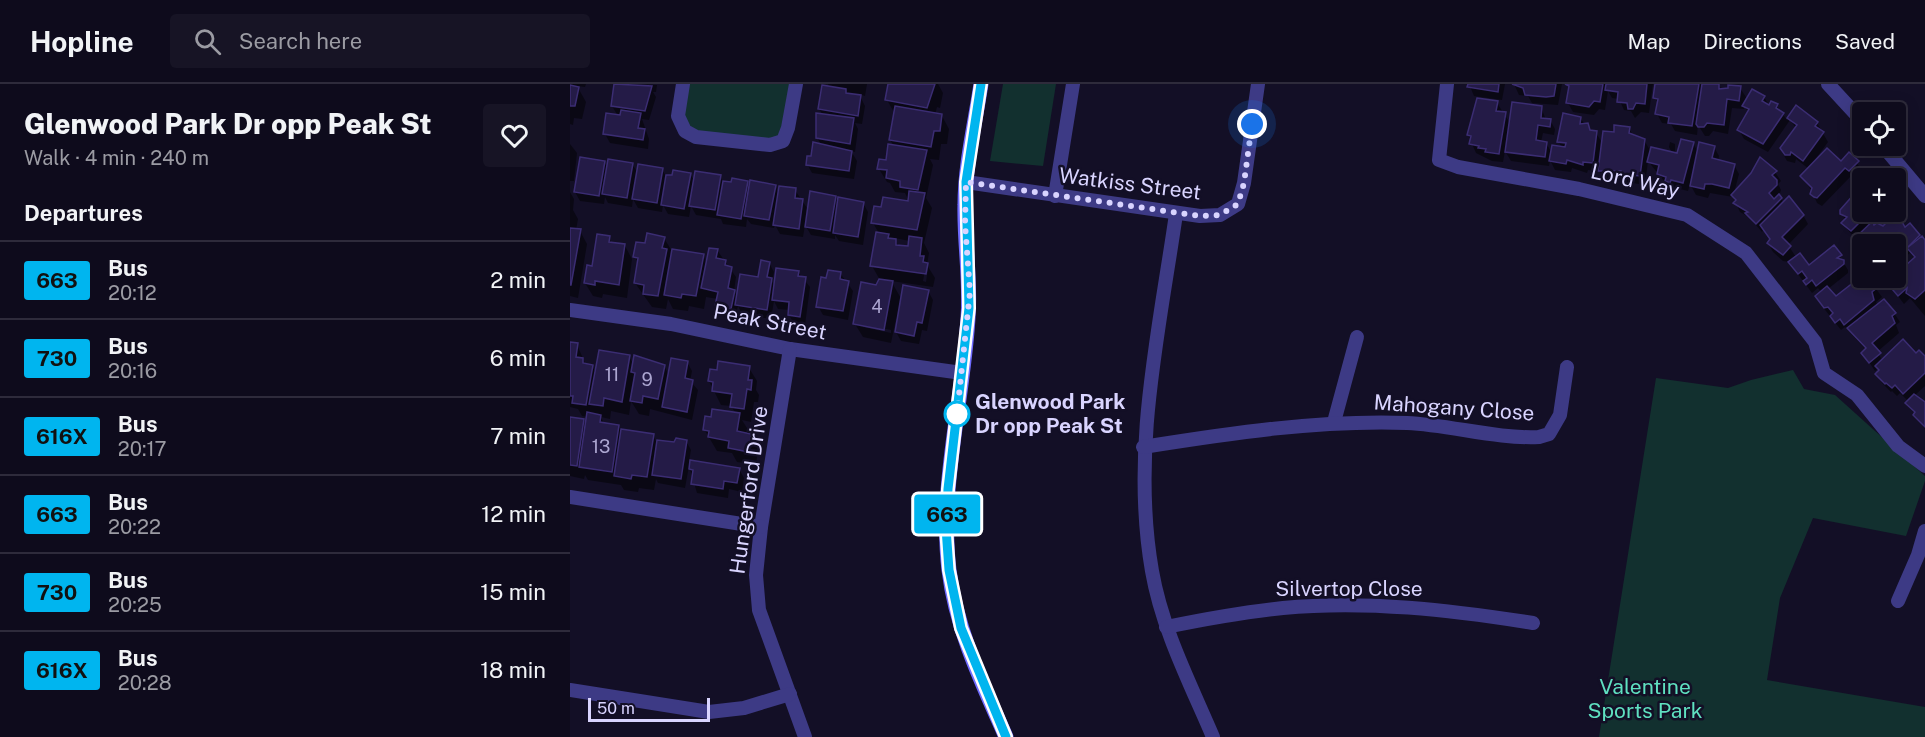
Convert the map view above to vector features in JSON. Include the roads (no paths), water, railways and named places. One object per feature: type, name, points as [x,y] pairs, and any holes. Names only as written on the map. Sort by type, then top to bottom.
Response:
[{"type":"street","points":[[683,84],[678,116],[685,131],[696,137],[770,145],[783,141],[788,128],[796,84]]},
{"type":"street","points":[[981,84],[966,182],[965,224],[970,292],[948,489],[946,528],[949,570],[961,628],[1006,737]]},
{"type":"street","points":[[1055,196],[1073,84]]},
{"type":"street","name":"Watkiss Street","points":[[966,182],[1176,214],[1220,215],[1238,204],[1244,183],[1258,84]]},
{"type":"street","name":"Lord Way","points":[[1447,84],[1439,160],[1458,167],[1579,189],[1687,215],[1746,253],[1815,342],[1824,373],[1857,395],[1898,446],[1925,466]]},
{"type":"street","points":[[1828,84],[1852,110]]},
{"type":"street","points":[[1891,156],[1925,196]]},
{"type":"street","points":[[1176,214],[1143,447],[1143,482],[1152,572],[1166,627],[1213,737]]},
{"type":"street","name":"Peak Street","points":[[570,310],[671,324],[790,349],[962,373]]},
{"type":"street","points":[[1334,422],[1357,337]]},
{"type":"street","name":"Hungerford Drive","points":[[790,349],[761,527],[756,575],[759,610],[805,737]]},
{"type":"street","name":"Mahogany Close","points":[[1143,447],[1246,430],[1334,422],[1409,423],[1539,437],[1549,434],[1560,415],[1567,367]]},
{"type":"street","points":[[570,497],[761,527]]},
{"type":"street","points":[[1898,601],[1918,555],[1925,531]]},
{"type":"street","name":"Silvertop Close","points":[[1166,627],[1230,614],[1326,606],[1406,607],[1533,623]]},
{"type":"street","points":[[570,690],[709,712],[744,708],[790,694]]},
{"type":"place","name":"Glenwood Park Dr opp Peak St","points":[[957,414]]},
{"type":"park label","name":"Valentine Sports Park","points":[[1645,699]]}]
